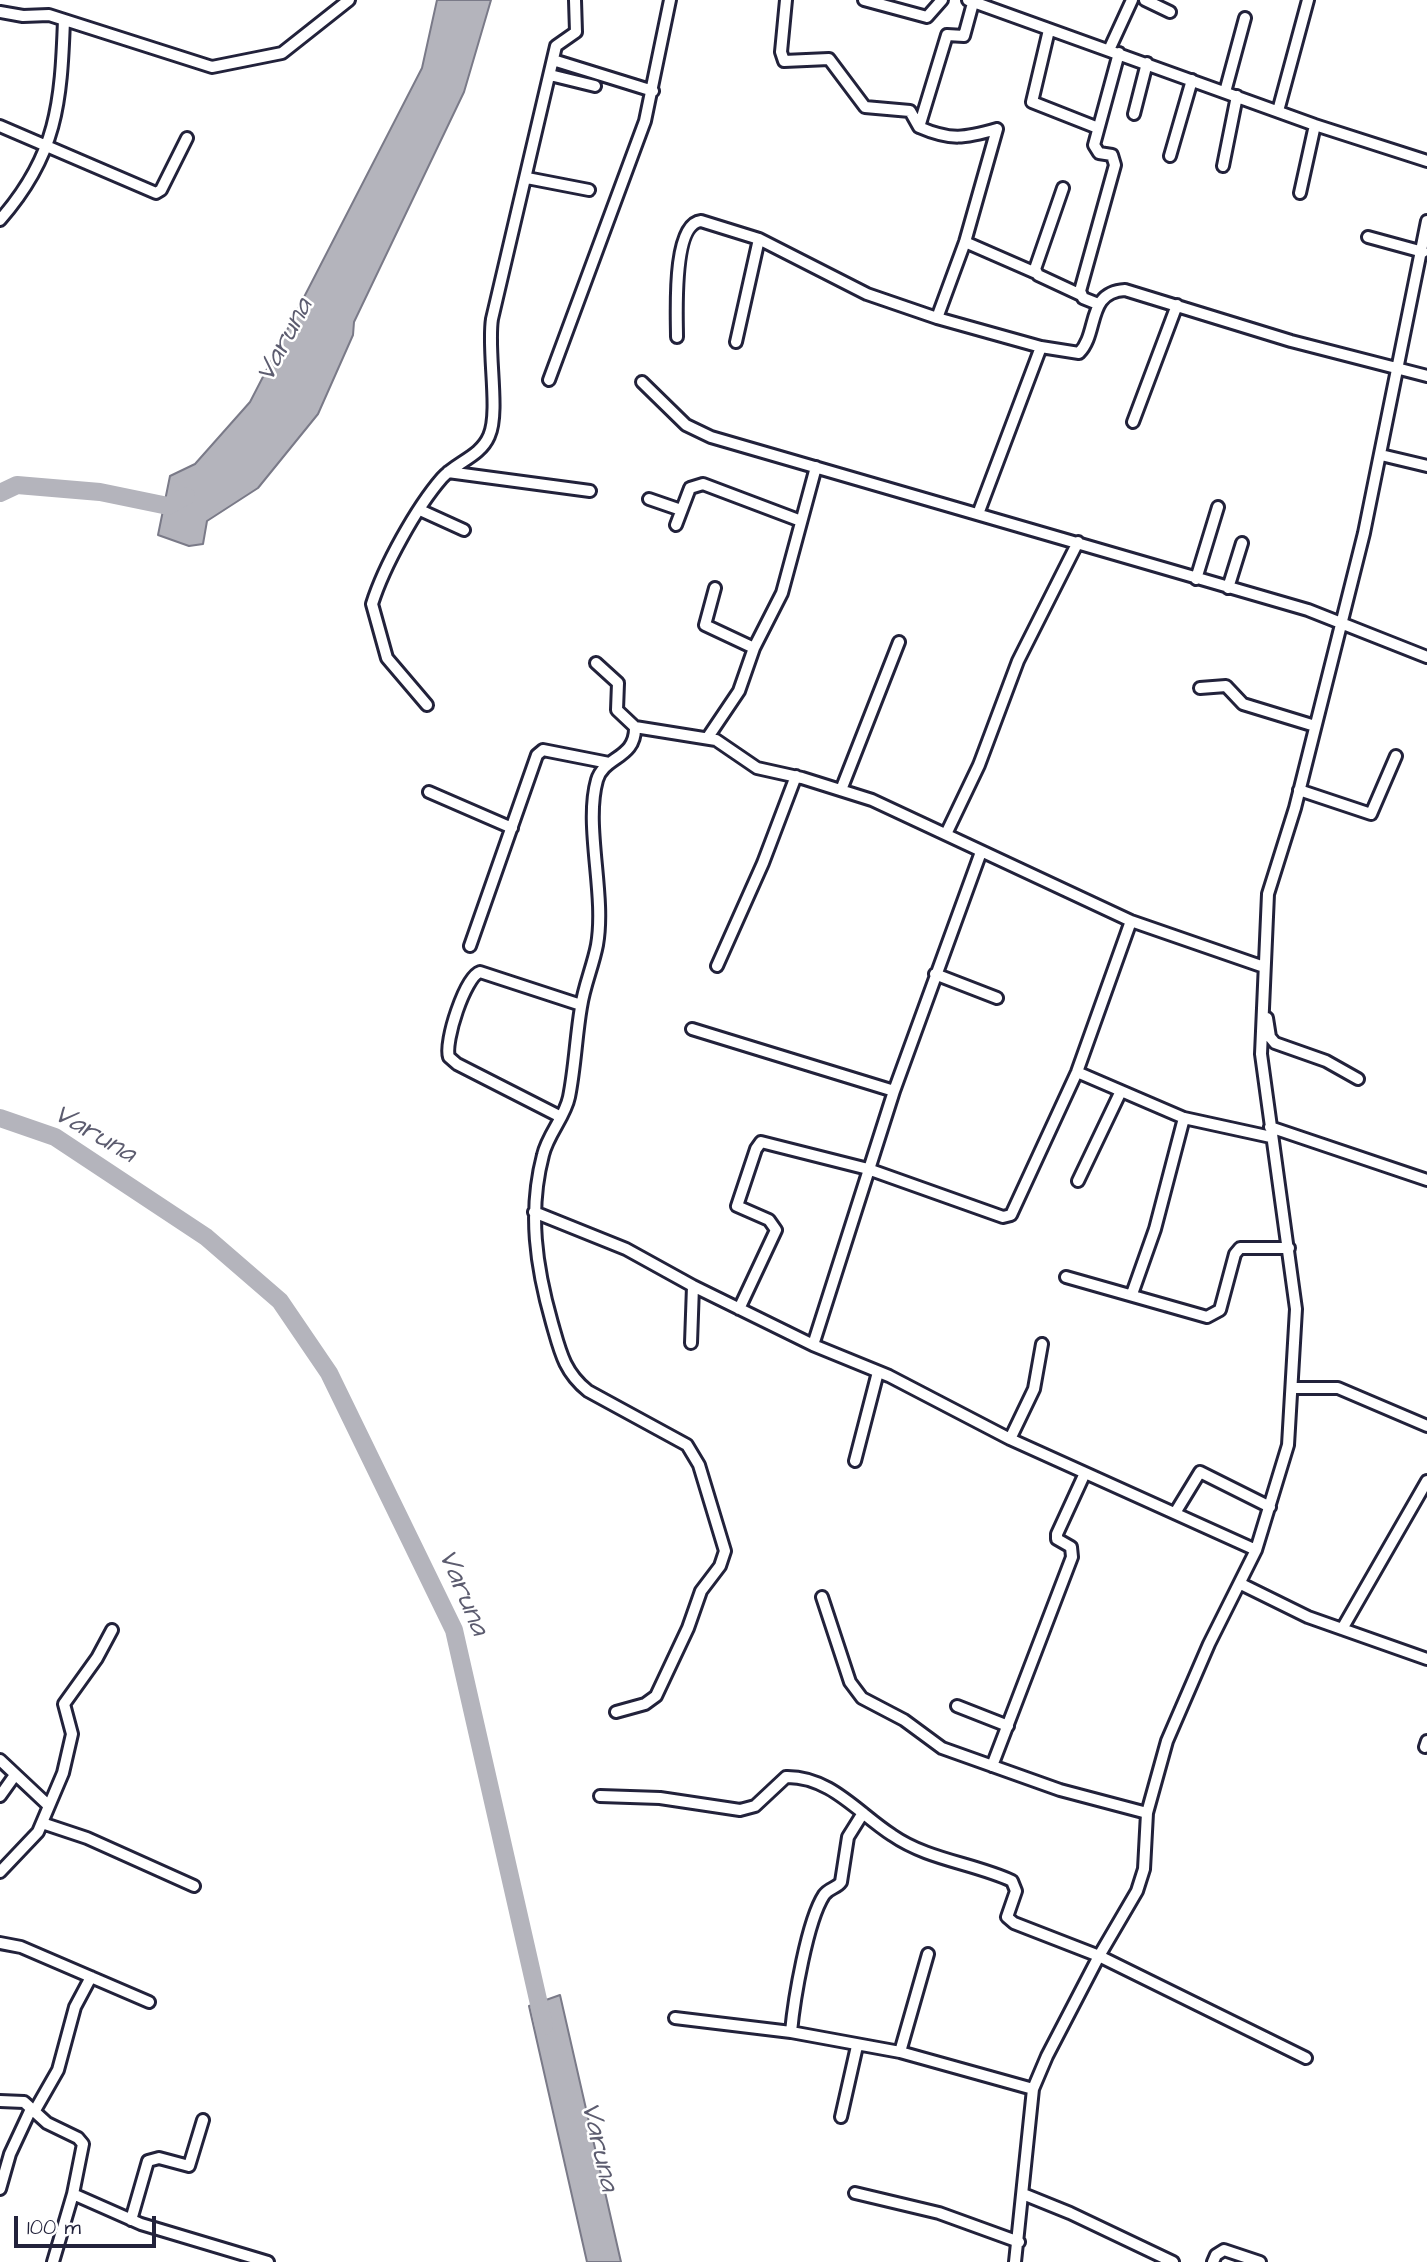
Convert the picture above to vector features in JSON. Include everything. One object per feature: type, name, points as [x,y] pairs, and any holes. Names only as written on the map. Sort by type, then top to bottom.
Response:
[{"type":"street","points":[[11,0],[5,13],[48,15],[212,67],[282,53],[349,0]]},
{"type":"street","points":[[427,705],[387,658],[372,604],[420,510],[447,472],[459,467],[481,448],[492,424],[490,327],[558,42],[575,35],[575,0]]},
{"type":"street","points":[[549,380],[622,189],[653,91],[670,0]]},
{"type":"street","points":[[783,0],[781,52],[784,61],[829,59],[865,107],[909,111],[919,127],[956,139],[998,129],[965,242],[937,318]]},
{"type":"street","points":[[864,0],[927,17],[942,0]]},
{"type":"street","points":[[1081,295],[1115,165],[1112,155],[1095,150],[1098,128],[1114,52],[1132,0]]},
{"type":"street","points":[[1144,0],[1170,12]]},
{"type":"street","points":[[1278,111],[1308,0]]},
{"type":"street","points":[[919,127],[944,40],[951,33],[964,36],[970,1],[1315,125],[1427,161]]},
{"type":"street","points":[[1225,92],[1245,18]]},
{"type":"street","points":[[0,220],[32,180],[46,146],[61,92],[64,20]]},
{"type":"street","points":[[1049,30],[1032,102],[1098,128]]},
{"type":"street","points":[[553,60],[653,91]]},
{"type":"street","points":[[1134,114],[1147,64]]},
{"type":"street","points":[[550,75],[595,86]]},
{"type":"street","points":[[1170,156],[1192,80]]},
{"type":"street","points":[[1223,166],[1237,96]]},
{"type":"street","points":[[1300,193],[1315,125]]},
{"type":"street","points":[[0,126],[156,192],[161,190],[187,138]]},
{"type":"street","points":[[527,178],[589,190]]},
{"type":"street","points":[[1036,273],[1036,263],[1063,188]]},
{"type":"street","points":[[677,337],[680,250],[694,221],[701,220],[759,239],[867,294],[937,318],[1073,354],[1082,351],[1098,304],[1111,292],[1125,290],[1291,341],[1427,376]]},
{"type":"street","points":[[1015,2262],[1034,2090],[1047,2056],[1099,1956],[1137,1892],[1143,1869],[1147,1813],[1167,1741],[1209,1644],[1256,1550],[1288,1445],[1296,1309],[1261,1054],[1268,894],[1299,790],[1342,625],[1399,370],[1427,221]]},
{"type":"street","points":[[1368,237],[1423,252]]},
{"type":"street","points":[[736,342],[759,239]]},
{"type":"street","points":[[965,242],[1098,304]]},
{"type":"street","points":[[1133,422],[1177,305]]},
{"type":"street","points":[[978,514],[1041,347]]},
{"type":"street","points":[[642,382],[686,425],[697,432],[1308,610],[1427,657]]},
{"type":"street","points":[[1381,454],[1427,466]]},
{"type":"street","points":[[708,737],[739,691],[754,648],[784,586],[816,467]]},
{"type":"street","points":[[447,472],[590,491]]},
{"type":"street","points":[[676,526],[690,488],[702,484],[801,522]]},
{"type":"street","points":[[649,499],[681,510]]},
{"type":"street","points":[[1196,579],[1217,507]]},
{"type":"street","points":[[420,510],[464,530]]},
{"type":"street","points":[[946,834],[979,765],[1018,661],[1078,542]]},
{"type":"street","points":[[1228,588],[1242,543]]},
{"type":"street","points":[[715,588],[705,625],[754,648]]},
{"type":"street","points":[[841,790],[899,642]]},
{"type":"street","points":[[596,663],[618,683],[617,710],[635,727],[708,737],[723,744],[757,768],[796,776],[872,800],[1131,921],[1264,967]]},
{"type":"street","points":[[1200,688],[1226,686],[1243,704],[1315,726]]},
{"type":"street","points":[[616,1712],[645,1704],[656,1696],[688,1628],[701,1591],[720,1566],[725,1551],[699,1465],[687,1445],[588,1391],[574,1380],[564,1366],[539,1276],[534,1212],[544,1150],[569,1099],[581,1005],[598,929],[595,792],[600,773],[609,763],[626,753],[635,727]]},
{"type":"street","points":[[470,946],[540,751],[609,763]]},
{"type":"street","points":[[1299,790],[1371,814],[1396,756]]},
{"type":"street","points":[[717,966],[763,863],[796,776]]},
{"type":"street","points":[[429,792],[512,828]]},
{"type":"street","points":[[813,1345],[894,1091],[934,974],[981,852]]},
{"type":"street","points":[[739,1309],[776,1230],[769,1220],[737,1206],[758,1144],[766,1141],[868,1169],[1007,1217],[1014,1211],[1077,1072],[1131,921]]},
{"type":"street","points":[[561,1117],[457,1064],[449,1057],[448,1040],[469,980],[480,972],[581,1005]]},
{"type":"street","points":[[934,974],[997,998]]},
{"type":"street","points":[[1263,1002],[1272,1041],[1326,1061],[1358,1079]]},
{"type":"street","points":[[692,1029],[894,1091]]},
{"type":"street","points":[[1077,1072],[1184,1118],[1270,1132],[1427,1180]]},
{"type":"street","points":[[1078,1181],[1121,1091]]},
{"type":"street","points":[[1132,1294],[1155,1228],[1184,1118]]},
{"type":"street","points":[[534,1212],[626,1249],[693,1286],[813,1345],[878,1372],[1010,1439],[1256,1550]]},
{"type":"street","points":[[1066,1277],[1207,1317],[1216,1315],[1220,1310],[1235,1254],[1240,1248],[1289,1248]]},
{"type":"street","points":[[691,1343],[693,1286]]},
{"type":"street","points":[[1010,1439],[1034,1389],[1042,1344]]},
{"type":"street","points":[[856,1461],[878,1372]]},
{"type":"street","points":[[1293,1388],[1338,1388],[1427,1426]]},
{"type":"street","points":[[1175,1513],[1200,1472],[1270,1507]]},
{"type":"street","points":[[992,1766],[1072,1557],[1072,1548],[1057,1539],[1057,1534],[1085,1473]]},
{"type":"street","points":[[1342,1629],[1427,1481]]},
{"type":"street","points":[[1241,1584],[1308,1617],[1427,1659]]},
{"type":"street","points":[[822,1597],[850,1682],[862,1698],[904,1720],[931,1743],[1059,1790],[1147,1813]]},
{"type":"street","points":[[0,1872],[32,1839],[42,1823],[72,1741],[64,1704],[97,1658],[112,1630]]},
{"type":"street","points":[[957,1706],[1008,1726]]},
{"type":"street","points":[[0,1760],[49,1806]]},
{"type":"street","points":[[0,1796],[15,1775]]},
{"type":"street","points":[[600,1796],[660,1798],[740,1810],[755,1806],[782,1780],[791,1776],[831,1789],[903,1842],[947,1861],[1012,1881],[1016,1891],[1008,1911],[1009,1920],[1099,1956],[1306,2058]]},
{"type":"street","points":[[791,2032],[814,1920],[827,1892],[841,1882],[848,1837],[863,1812]]},
{"type":"street","points":[[42,1823],[87,1838],[194,1886]]},
{"type":"street","points":[[0,1851],[10,1860]]},
{"type":"street","points":[[0,1943],[21,1947],[149,2002]]},
{"type":"street","points":[[900,2052],[928,1954]]},
{"type":"street","points":[[0,2189],[10,2154],[32,2110],[58,2070],[72,2016],[90,1977]]},
{"type":"street","points":[[675,2018],[791,2032],[900,2052],[1034,2090]]},
{"type":"street","points":[[841,2117],[857,2046]]},
{"type":"street","points":[[0,2101],[20,2100],[81,2141],[73,2194],[58,2261]]},
{"type":"street","points":[[131,2220],[148,2161],[153,2158],[189,2166],[203,2120]]},
{"type":"street","points":[[855,2193],[939,2213],[1019,2242]]},
{"type":"street","points":[[73,2194],[131,2220],[242,2259],[268,2262]]},
{"type":"street","points":[[1023,2194],[1070,2213],[1173,2262]]},
{"type":"street","points":[[1213,2262],[1216,2255],[1224,2250],[1260,2262]]},
{"type":"water","points":[[437,0],[491,0],[464,92],[354,322],[353,335],[318,414],[258,488],[207,521],[203,544],[189,546],[158,535],[170,476],[195,464],[250,402],[422,68]]},
{"type":"water","points":[[560,1995],[621,2262],[587,2262],[529,2006]]},
{"type":"waterway","name":"Varuna","points":[[0,493],[17,485],[100,492],[168,506],[186,496]]},
{"type":"waterway","name":"Varuna","points":[[0,1118],[55,1137],[206,1237],[280,1301],[329,1373],[454,1630],[544,2026]]}]
